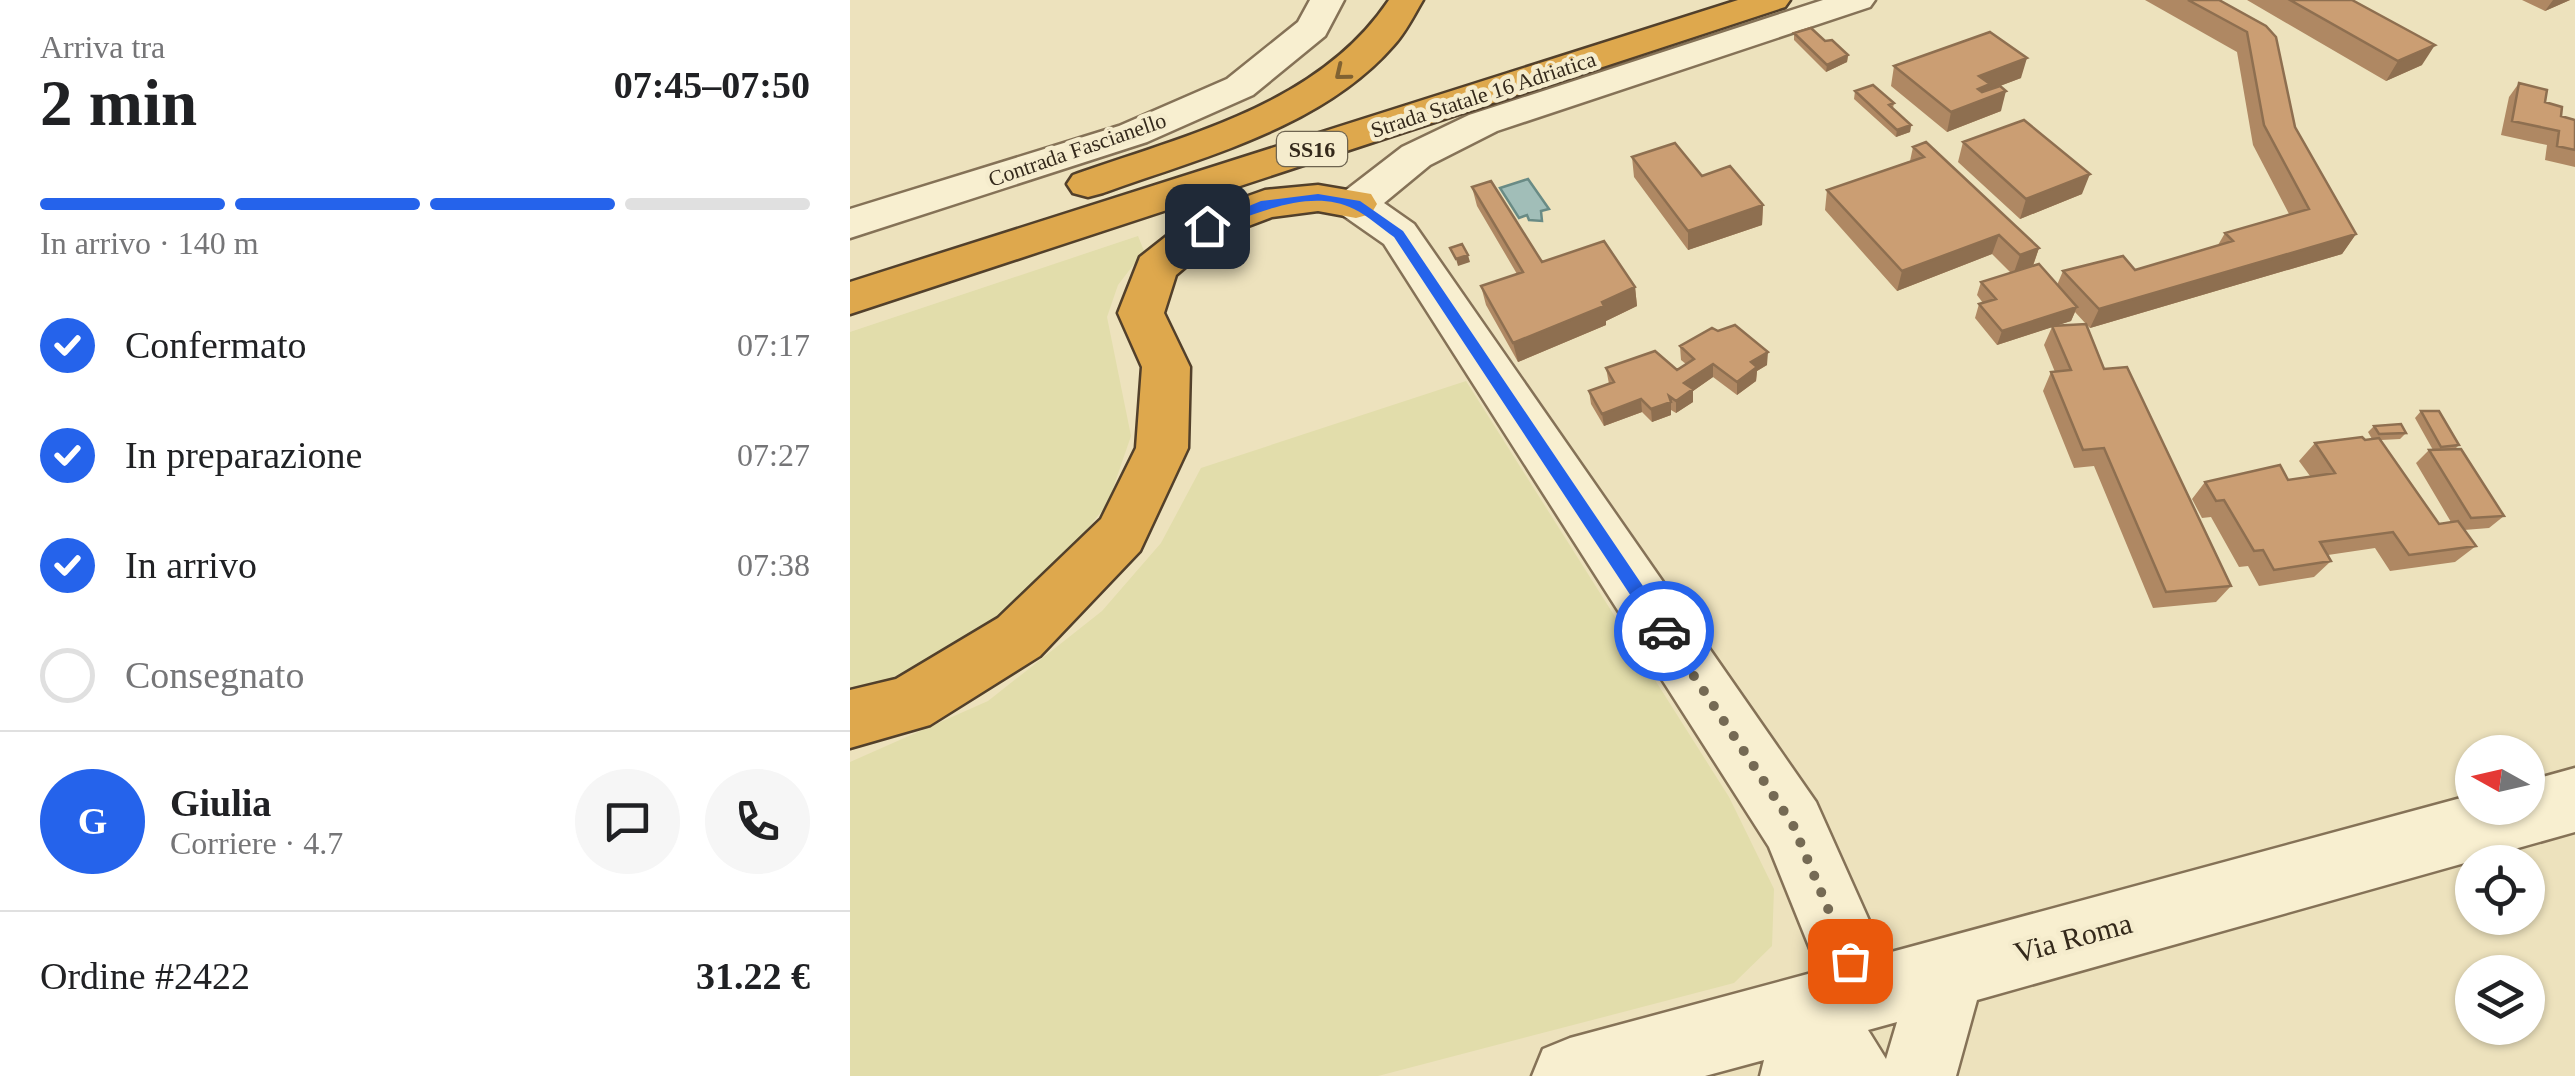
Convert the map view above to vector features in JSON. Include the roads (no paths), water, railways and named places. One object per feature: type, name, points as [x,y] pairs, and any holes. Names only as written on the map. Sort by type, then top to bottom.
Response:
[{"type":"highway","points":[[850,313],[948,252],[1285,110],[1341,77],[1376,43],[1406,0]]},
{"type":"highway","name":"Strada Statale 16 Adriatica","points":[[850,298],[948,252],[1721,0]]},
{"type":"highway","name":"Strada Statale 16 Adriatica","points":[[850,269],[948,252],[1774,0]]},
{"type":"highway","points":[[850,719],[908,705],[1019,638],[1121,535],[1162,448],[1166,368],[1141,313],[1156,268],[1207,226],[1265,204],[1318,198],[1356,204]]},
{"type":"street","name":"Contrada Fascianello","points":[[850,224],[1133,134],[1240,86],[1312,28],[1327,0]]},
{"type":"street","points":[[1855,1076],[1824,1027],[1793,825],[1398,234],[1356,204],[1416,156],[1483,123],[1858,0]]},
{"type":"street","name":"Via Roma","points":[[1582,1075],[1824,1027],[1949,972],[2575,800]]},
{"type":"street","points":[[1918,1076],[1949,972]]},
{"type":"water","points":[[1528,179],[1549,209],[1541,211],[1542,221],[1529,220],[1527,215],[1519,218],[1500,188]]}]
